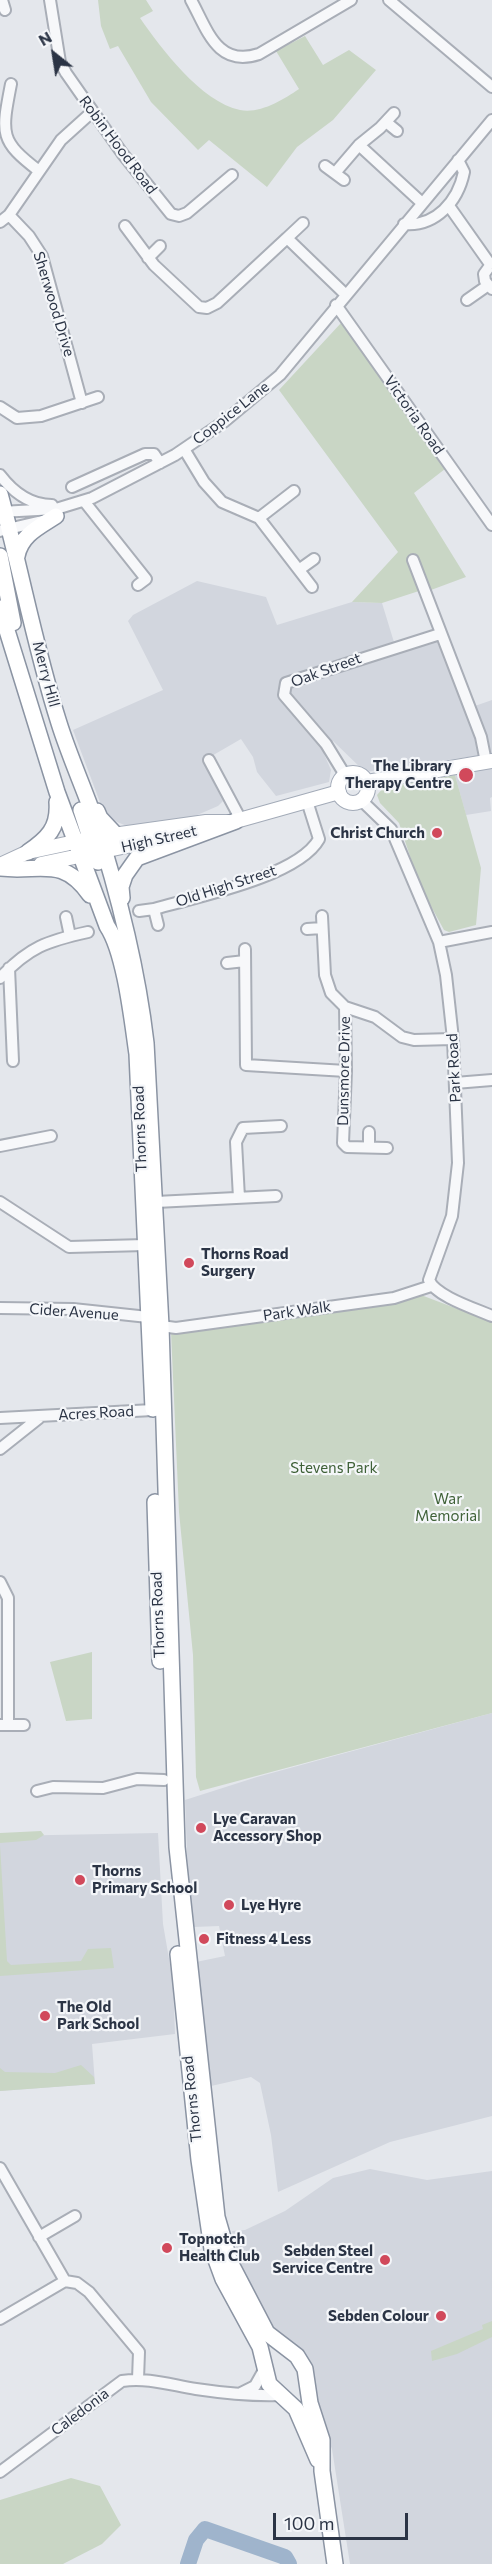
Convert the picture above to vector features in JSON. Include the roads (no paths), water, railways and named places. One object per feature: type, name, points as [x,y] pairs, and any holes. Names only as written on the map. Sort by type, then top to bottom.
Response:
[{"type":"highway","name":"Merry Hill","points":[[0,494],[2,522],[16,556],[22,590],[61,729]]},
{"type":"highway","points":[[16,556],[19,545],[25,537],[56,516]]},
{"type":"highway","points":[[0,556],[15,635],[15,662]]},
{"type":"highway","name":"Merry Hill","points":[[1,614],[57,792],[94,844]]},
{"type":"highway","points":[[61,729],[72,746],[100,818],[94,844]]},
{"type":"highway","points":[[61,729],[57,737],[94,844],[103,875],[116,940]]},
{"type":"highway","points":[[28,852],[47,839],[54,829],[58,814],[57,792]]},
{"type":"highway","points":[[124,923],[121,887],[124,874],[137,858],[238,821]]},
{"type":"highway","name":"Thorns Road","points":[[94,844],[124,923],[135,971],[145,1034],[161,1326],[177,1847],[217,2217],[230,2262],[267,2333],[287,2349]]},
{"type":"highway","name":"Thorns Road","points":[[94,844],[107,926],[116,940],[137,1054],[153,1410],[164,1780],[170,1886],[206,2217],[218,2269],[260,2347],[264,2369]]},
{"type":"highway","points":[[0,867],[16,870],[51,868],[72,874],[90,895],[107,926]]},
{"type":"highway","points":[[322,2471],[302,2420],[289,2401],[272,2389],[264,2369],[270,2355],[281,2349],[287,2349],[302,2362],[310,2403],[322,2440],[322,2471],[335,2564]]},
{"type":"highway","points":[[280,2395],[297,2390],[305,2375]]},
{"type":"main road","points":[[367,782],[489,761]]},
{"type":"main road","points":[[358,774],[367,782],[368,791],[362,800],[348,802],[339,792],[339,783],[345,776],[358,774]]},
{"type":"main road","name":"High Street","points":[[94,844],[238,821],[339,792]]},
{"type":"main road","name":"High Street","points":[[94,844],[206,822],[238,821]]},
{"type":"main road","points":[[0,867],[28,852],[94,844]]},
{"type":"main road","points":[[0,867],[51,863],[94,844]]},
{"type":"street","name":"Robin Hood Road","points":[[50,0],[60,62],[92,112],[171,214],[179,216],[187,213],[232,175]]},
{"type":"street","points":[[192,0],[209,36],[218,47],[234,56],[247,57],[260,54],[351,0]]},
{"type":"street","points":[[389,0],[492,87]]},
{"type":"street","points":[[11,84],[4,97],[3,129],[7,146],[39,171]]},
{"type":"street","points":[[4,219],[61,140],[92,112]]},
{"type":"street","points":[[325,166],[340,177],[359,146],[394,113]]},
{"type":"street","name":"Coppice Lane","points":[[2,522],[36,511],[81,503],[160,463],[225,421],[279,375],[492,120]]},
{"type":"street","points":[[386,122],[398,131]]},
{"type":"street","points":[[359,146],[422,203]]},
{"type":"street","points":[[404,224],[422,223],[449,206],[458,192],[464,172],[458,160]]},
{"type":"street","points":[[449,206],[491,264],[484,274],[490,287],[467,300]]},
{"type":"street","name":"Sherwood Drive","points":[[4,219],[29,236],[42,256],[82,403]]},
{"type":"street","points":[[125,226],[148,258],[191,301],[200,307],[207,308],[217,303],[303,223]]},
{"type":"street","points":[[287,238],[345,294]]},
{"type":"street","points":[[148,258],[160,246]]},
{"type":"street","name":"Victoria Road","points":[[336,305],[492,525]]},
{"type":"street","points":[[0,406],[7,414],[17,418],[41,416],[98,397]]},
{"type":"street","points":[[184,449],[204,482],[222,502],[259,518],[312,587]]},
{"type":"street","points":[[72,487],[145,454],[154,454],[160,463]]},
{"type":"street","points":[[0,475],[19,495],[29,500],[45,505],[81,503]]},
{"type":"street","points":[[259,518],[294,491]]},
{"type":"street","points":[[2,522],[56,516],[81,503]]},
{"type":"street","points":[[81,503],[146,579],[138,585]]},
{"type":"street","points":[[300,569],[314,559]]},
{"type":"street","points":[[413,560],[489,761]]},
{"type":"street","name":"Oak Street","points":[[345,776],[326,744],[284,695],[286,683],[440,634]]},
{"type":"street","points":[[209,760],[238,821]]},
{"type":"street","name":"Park Road","points":[[362,800],[391,829],[439,942],[446,975],[453,1039],[458,1163],[452,1216],[429,1280],[431,1286]]},
{"type":"street","name":"Old High Street","points":[[139,911],[154,909],[264,877],[304,855],[319,839],[307,801]]},
{"type":"street","points":[[154,909],[158,925]]},
{"type":"street","points":[[322,916],[325,975],[331,993],[345,1007],[375,1017],[402,1037],[414,1040],[453,1039]]},
{"type":"street","points":[[66,917],[70,936]]},
{"type":"street","points":[[307,929],[322,928]]},
{"type":"street","points":[[0,978],[33,949],[51,940],[88,932]]},
{"type":"street","points":[[439,942],[492,932]]},
{"type":"street","points":[[245,949],[246,1070],[346,1071]]},
{"type":"street","points":[[227,963],[245,961]]},
{"type":"street","points":[[9,968],[14,1060]]},
{"type":"street","name":"Dunsmore Drive","points":[[345,1007],[346,1071],[343,1143],[347,1147],[387,1148]]},
{"type":"street","points":[[454,1083],[492,1080]]},
{"type":"street","points":[[239,1198],[236,1142],[243,1128],[280,1126]]},
{"type":"street","name":"Dunsmore Drive","points":[[369,1132],[369,1147]]},
{"type":"street","points":[[0,1146],[51,1136]]},
{"type":"street","points":[[156,1202],[276,1196]]},
{"type":"street","points":[[0,1202],[69,1247],[145,1245]]},
{"type":"street","points":[[431,1286],[439,1292],[492,1316]]},
{"type":"street","name":"Park Walk","points":[[161,1326],[176,1328],[394,1298],[431,1286]]},
{"type":"street","name":"Cider Avenue","points":[[0,1308],[73,1309],[148,1317]]},
{"type":"street","name":"Acres Road","points":[[0,1418],[39,1418],[153,1410]]},
{"type":"street","name":"Acres Road","points":[[0,1449],[39,1418]]},
{"type":"street","points":[[0,1582],[8,1598],[4,1725],[24,1725]]},
{"type":"street","points":[[37,1791],[53,1787],[103,1788],[137,1779],[164,1780]]},
{"type":"street","points":[[0,2168],[65,2281]]},
{"type":"street","points":[[39,2237],[75,2216]]},
{"type":"street","points":[[0,2319],[65,2281],[77,2283],[89,2292],[139,2352],[138,2379]]},
{"type":"street","points":[[240,2393],[255,2386],[264,2369]]},
{"type":"street","name":"Caledonia","points":[[0,2472],[122,2381],[138,2379],[196,2389],[280,2395]]},
{"type":"waterway","points":[[188,2564],[196,2540],[205,2529],[285,2557],[289,2564]]},
{"type":"place","name":"The Library Therapy Centre","points":[[466,775]]},
{"type":"place","name":"Christ Church","points":[[437,833]]},
{"type":"place","name":"Thorns Road Surgery","points":[[189,1263]]},
{"type":"place","name":"Lye Caravan Accessory Shop","points":[[201,1828]]},
{"type":"place","name":"Thorns Primary School","points":[[80,1880]]},
{"type":"place","name":"Lye Hyre","points":[[229,1905]]},
{"type":"place","name":"Fitness 4 Less","points":[[204,1939]]},
{"type":"place","name":"The Old Park School","points":[[45,2016]]},
{"type":"place","name":"Topnotch Health Club","points":[[167,2248]]},
{"type":"place","name":"Sebden Steel Service Centre","points":[[385,2260]]},
{"type":"place","name":"Sebden Colour","points":[[441,2316]]},
{"type":"park label","name":"Stevens Park","points":[[334,1468]]},
{"type":"park label","name":"War Memorial","points":[[448,1508]]}]
